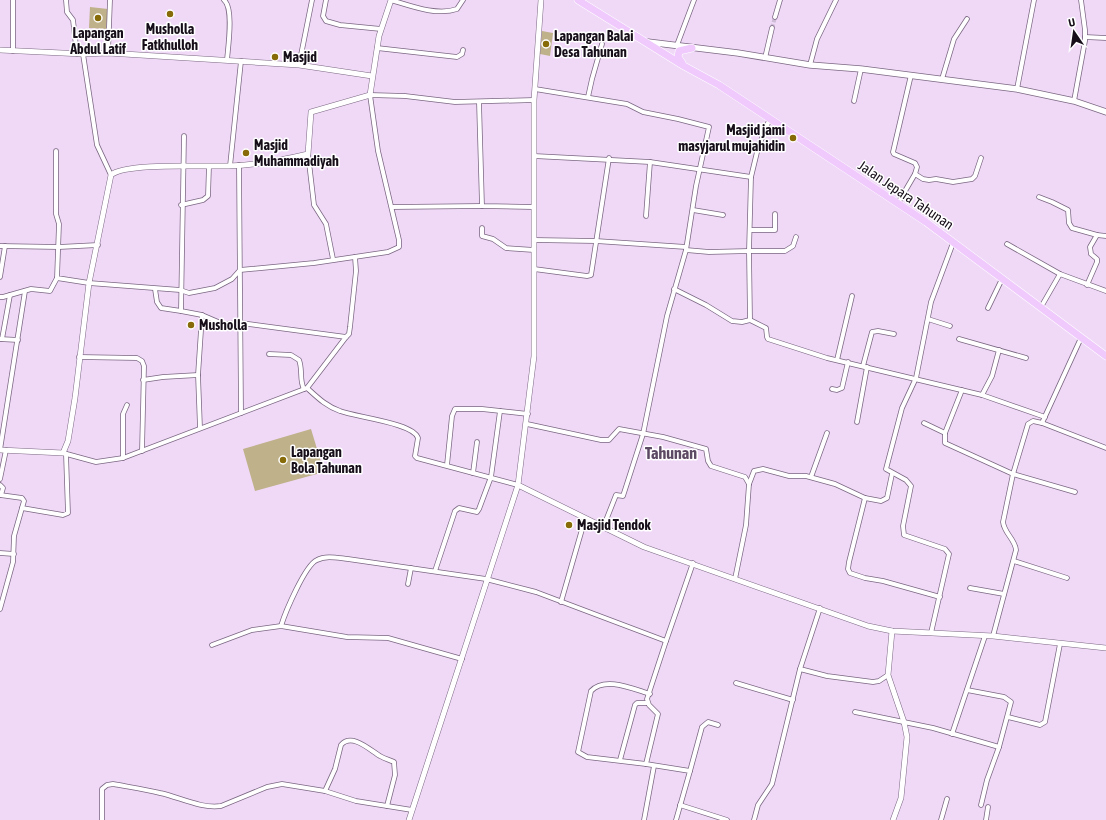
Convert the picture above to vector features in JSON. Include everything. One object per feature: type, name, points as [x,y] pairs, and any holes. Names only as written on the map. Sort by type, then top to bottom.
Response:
[{"type":"highway","name":"Jalan Jepara Tahunan","points":[[578,0],[648,42],[684,66],[719,85],[898,204],[953,242],[1106,356]]},
{"type":"highway","points":[[684,66],[679,59],[679,51],[692,48]]},
{"type":"main road","points":[[648,42],[766,58],[810,66],[861,69],[1016,89],[1074,101],[1106,112]]},
{"type":"street","points":[[13,0],[13,51]]},
{"type":"street","points":[[66,0],[67,12],[73,20],[77,54]]},
{"type":"street","points":[[108,53],[110,0]]},
{"type":"street","points":[[224,0],[227,3],[229,11],[227,60]]},
{"type":"street","points":[[299,65],[312,0]]},
{"type":"street","points":[[326,0],[323,16],[326,21],[340,25],[382,28]]},
{"type":"street","points":[[57,278],[89,283],[180,290],[189,293],[215,288],[227,282],[240,270],[355,257],[388,252],[398,247],[399,240],[378,151],[370,95],[377,48],[382,28],[391,0],[412,6],[446,11],[458,9],[463,0]]},
{"type":"street","points":[[409,820],[486,579],[518,485],[527,424],[534,356],[534,100],[541,0]]},
{"type":"street","points":[[677,45],[694,0]]},
{"type":"street","points":[[775,17],[780,0]]},
{"type":"street","points":[[810,66],[818,39],[836,0]]},
{"type":"street","points":[[1016,89],[1034,0]]},
{"type":"street","points":[[1074,101],[1085,37],[1081,0]]},
{"type":"street","points":[[942,79],[954,39],[967,19]]},
{"type":"street","points":[[766,58],[772,28]]},
{"type":"street","points":[[1085,37],[1106,38]]},
{"type":"street","points":[[588,97],[602,44]]},
{"type":"street","points":[[377,48],[457,57],[462,54],[463,50]]},
{"type":"street","points":[[0,50],[77,54],[108,53],[299,65],[372,76]]},
{"type":"street","points":[[22,508],[63,515],[68,512],[65,453],[68,441],[89,283],[98,245],[111,175],[97,145],[84,54]]},
{"type":"street","points":[[230,166],[241,61]]},
{"type":"street","points":[[854,101],[861,69]]},
{"type":"street","points":[[898,204],[916,174],[917,167],[915,163],[894,154],[893,152],[911,75]]},
{"type":"street","points":[[535,89],[632,105],[643,112],[678,118],[709,127],[699,170],[686,249],[674,289],[643,434],[628,476],[625,490],[622,496],[616,495],[603,528]]},
{"type":"street","points":[[333,259],[326,224],[314,205],[308,154],[311,112],[370,95],[405,96],[455,102],[534,100]]},
{"type":"street","points":[[479,102],[482,206]]},
{"type":"street","points":[[750,320],[749,251],[751,177],[758,148],[770,118]]},
{"type":"street","points":[[181,310],[181,205],[184,136]]},
{"type":"street","points":[[0,297],[10,296],[31,289],[50,291],[57,278],[59,219],[56,214],[56,151]]},
{"type":"street","points":[[111,175],[115,172],[138,168],[230,166],[308,154]]},
{"type":"street","points":[[534,156],[609,158],[650,162],[751,177]]},
{"type":"street","points":[[534,269],[590,275],[609,158]]},
{"type":"street","points":[[916,174],[923,179],[936,179],[954,182],[972,178],[975,176],[981,158]]},
{"type":"street","points":[[646,216],[650,162]]},
{"type":"street","points":[[239,165],[241,413]]},
{"type":"street","points":[[181,205],[203,200],[208,196],[209,166]]},
{"type":"street","points":[[1039,197],[1068,210],[1069,223],[1072,228],[1106,236]]},
{"type":"street","points":[[392,207],[533,207]]},
{"type":"street","points":[[693,210],[723,215]]},
{"type":"street","points":[[750,230],[775,230],[775,214]]},
{"type":"street","points":[[482,228],[482,236],[493,239],[506,248],[534,250]]},
{"type":"street","points":[[1087,285],[1097,262],[1097,259],[1091,254],[1090,248],[1092,241],[1097,235]]},
{"type":"street","points":[[534,240],[596,240],[709,252],[785,251],[793,246],[796,237]]},
{"type":"street","points":[[931,633],[948,559],[948,552],[945,549],[904,535],[903,526],[911,486],[906,480],[892,474],[886,469],[902,408],[916,378],[931,302],[953,242]]},
{"type":"street","points":[[1006,244],[1060,274],[1087,285],[1106,290]]},
{"type":"street","points":[[0,277],[2,246],[59,247],[98,245]]},
{"type":"street","points":[[2,450],[65,453],[96,462],[123,458],[305,389],[349,334],[356,271],[355,257]]},
{"type":"street","points":[[1041,307],[1060,274]]},
{"type":"street","points":[[988,308],[1002,279]]},
{"type":"street","points":[[155,289],[157,302],[161,308],[181,310],[202,315],[223,324],[241,323],[346,337]]},
{"type":"street","points":[[674,289],[706,305],[732,321],[742,322],[750,320],[764,326],[768,338],[837,360],[982,395],[1045,417]]},
{"type":"street","points":[[0,479],[2,450],[25,291]]},
{"type":"street","points":[[10,296],[1,339],[18,340]]},
{"type":"street","points":[[837,360],[852,296]]},
{"type":"street","points":[[200,428],[198,375],[202,315]]},
{"type":"street","points":[[928,319],[950,326]]},
{"type":"street","points":[[857,422],[865,366],[872,332],[878,331],[894,334]]},
{"type":"street","points":[[1042,423],[1081,338]]},
{"type":"street","points":[[959,339],[1026,358]]},
{"type":"street","points":[[982,395],[992,376],[1000,350]]},
{"type":"street","points":[[269,354],[291,355],[299,360],[302,384],[305,389],[328,406],[341,412],[413,431],[418,438],[414,452],[416,458],[518,485],[644,547],[820,608],[858,623],[892,632],[993,636],[1106,648]]},
{"type":"street","points":[[79,357],[137,358],[142,361],[144,366],[142,451]]},
{"type":"street","points":[[832,389],[837,390],[842,388],[848,362]]},
{"type":"street","points":[[143,380],[198,375]]},
{"type":"street","points":[[962,390],[945,433],[944,439],[948,444],[1013,474],[1075,492]]},
{"type":"street","points":[[123,458],[124,414],[127,405]]},
{"type":"street","points":[[447,465],[453,410],[500,411],[528,414]]},
{"type":"street","points":[[435,571],[455,511],[459,508],[477,512],[491,477],[500,411]]},
{"type":"street","points":[[993,636],[1014,561],[1016,547],[1003,522],[1013,474],[1028,424],[1033,421],[1042,423],[1106,448]]},
{"type":"street","points":[[924,423],[945,433]]},
{"type":"street","points":[[527,424],[606,441],[609,440],[618,429],[676,440],[706,449],[708,461],[711,466],[745,477],[749,484]]},
{"type":"street","points":[[811,477],[827,433]]},
{"type":"street","points":[[473,472],[477,442]]},
{"type":"street","points":[[735,579],[746,525],[749,484],[754,471],[759,469],[789,476],[811,477],[835,484],[865,498],[885,500],[888,494],[892,474]]},
{"type":"street","points":[[0,485],[3,488],[0,495],[22,498],[22,508],[14,536],[14,554],[0,610]]},
{"type":"street","points":[[865,498],[849,562],[848,569],[850,573],[940,597]]},
{"type":"street","points":[[561,602],[585,519]]},
{"type":"street","points":[[0,553],[14,554]]},
{"type":"street","points":[[281,626],[285,614],[308,569],[318,559],[326,557],[486,579],[536,592],[666,641]]},
{"type":"street","points":[[1014,561],[1067,578]]},
{"type":"street","points":[[647,703],[666,641],[693,564]]},
{"type":"street","points":[[408,584],[411,568]]},
{"type":"street","points":[[970,588],[1004,594]]},
{"type":"street","points":[[754,820],[758,805],[772,784],[800,669],[820,608]]},
{"type":"street","points":[[212,645],[252,630],[281,626],[347,637],[388,638],[462,658]]},
{"type":"street","points":[[892,632],[888,675],[904,722],[907,737],[901,798],[893,820]]},
{"type":"street","points":[[952,734],[985,636]]},
{"type":"street","points":[[1008,717],[1040,725],[1045,722],[1060,644]]},
{"type":"street","points":[[800,669],[827,676],[873,682],[879,681],[888,675]]},
{"type":"street","points":[[736,683],[793,700]]},
{"type":"street","points":[[650,694],[619,685],[604,684],[591,691],[578,748],[579,754],[587,757],[620,760],[690,771]]},
{"type":"street","points":[[967,690],[1010,699],[1012,702],[999,747],[987,780],[981,805]]},
{"type":"street","points":[[620,760],[635,705],[636,703],[647,703],[658,714],[646,764]]},
{"type":"street","points":[[855,712],[904,722],[999,747]]},
{"type":"street","points":[[676,820],[702,727],[708,722],[718,725]]},
{"type":"street","points":[[325,791],[335,769],[341,745],[347,741],[357,742],[368,746],[382,757],[394,762],[395,775],[387,806]]},
{"type":"street","points":[[644,820],[654,766]]},
{"type":"street","points":[[102,820],[102,792],[104,786],[110,784],[160,793],[201,805],[214,807],[221,806],[277,784],[292,785],[325,791],[356,801],[412,810]]},
{"type":"street","points":[[941,820],[947,799]]},
{"type":"street","points":[[680,805],[727,820]]},
{"type":"street","points":[[986,820],[988,807]]},
{"type":"shaded area","name":"Lapangan Abdul Latif","points":[[90,7],[108,9],[106,29],[89,28]]},
{"type":"shaded area","name":"Lapangan Balai Desa Tahunan","points":[[542,31],[553,33],[550,56],[540,54]]},
{"type":"shaded area","name":"Lapangan Bola Tahunan","points":[[311,429],[324,472],[255,491],[243,449]]},
{"type":"tunnel","points":[[772,28],[775,17]]},
{"type":"place","name":"Musholla Fatkhulloh","points":[[170,14]]},
{"type":"place","name":"Lapangan Abdul Latif","points":[[98,18]]},
{"type":"place","name":"Lapangan Balai Desa Tahunan","points":[[546,44]]},
{"type":"place","name":"Masjid","points":[[275,57]]},
{"type":"place","name":"Masjid jami masyjarul mujahidin","points":[[793,138]]},
{"type":"place","name":"Masjid Muhammadiyah","points":[[246,153]]},
{"type":"place","name":"Musholla","points":[[191,325]]},
{"type":"place","name":"Lapangan Bola Tahunan","points":[[283,460]]},
{"type":"place","name":"Masjid Tendok","points":[[569,525]]},
{"type":"district","name":"Tahunan","points":[[671,453]]}]
